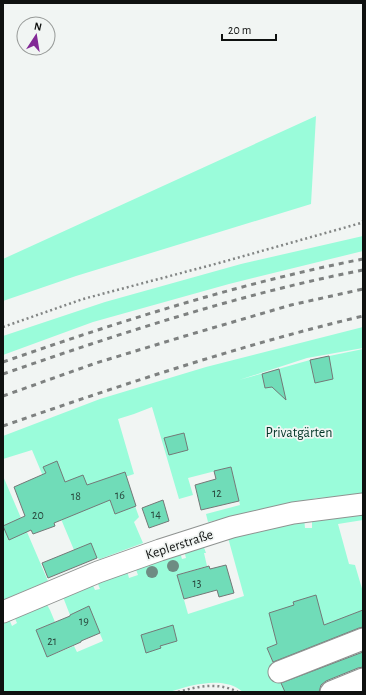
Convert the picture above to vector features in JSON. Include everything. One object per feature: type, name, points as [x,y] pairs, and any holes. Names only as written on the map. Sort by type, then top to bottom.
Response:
[{"type":"street","name":"Keplerstraße","points":[[3,612],[98,572],[232,527],[293,513],[363,504]]},
{"type":"street","points":[[279,672],[363,639]]},
{"type":"street","points":[[331,692],[363,679]]},
{"type":"path","points":[[3,327],[83,299],[257,252],[361,223],[363,221]]},
{"type":"path","points":[[178,692],[192,688],[218,685],[238,692]]},
{"type":"green space","points":[[316,116],[311,204],[76,276],[3,301],[3,259]]},
{"type":"green space","points":[[363,236],[363,251],[229,284],[93,322],[3,355],[3,336],[105,302],[241,264]]},
{"type":"green space","name":"Privatgärten","points":[[363,327],[363,348],[307,358],[239,380],[310,360],[363,349],[363,496],[317,498],[208,522],[206,514],[240,505],[231,467],[188,478],[193,495],[179,499],[152,407],[118,419],[134,474],[104,484],[115,514],[135,506],[139,517],[134,522],[143,543],[100,559],[97,558],[91,544],[74,550],[32,450],[3,459],[3,436],[100,399],[206,367]]},
{"type":"green space","points":[[3,476],[48,581],[3,600]]},
{"type":"green space","points":[[363,508],[363,520],[338,524],[349,564],[355,565],[363,592],[363,610],[267,648],[285,692],[243,692],[227,684],[207,683],[197,684],[169,692],[3,692],[3,618],[9,619],[12,626],[17,623],[13,614],[46,603],[55,622],[36,630],[47,657],[74,646],[77,652],[103,641],[89,607],[70,615],[63,597],[91,581],[95,590],[100,589],[96,579],[126,567],[129,578],[138,575],[134,564],[179,549],[182,559],[186,558],[183,547],[202,542],[206,553],[204,553],[207,566],[177,575],[188,614],[244,596],[227,534],[304,517],[305,528],[312,528],[312,516]]},
{"type":"building","points":[[329,356],[333,379],[315,383],[310,360]]},
{"type":"building","points":[[279,369],[286,400],[272,387],[265,388],[262,374]]},
{"type":"building","points":[[184,433],[188,450],[169,455],[164,438]]},
{"type":"building","points":[[57,461],[65,482],[83,475],[87,485],[125,472],[136,506],[115,514],[110,500],[54,523],[55,526],[33,534],[31,530],[9,540],[3,526],[25,516],[14,487],[46,473],[43,467]]},
{"type":"building","points":[[231,467],[239,501],[201,510],[195,485],[216,479],[214,471]]},
{"type":"building","points":[[163,500],[169,521],[149,528],[142,508]]},
{"type":"building","points":[[91,543],[97,558],[48,578],[42,563]]},
{"type":"building","points":[[226,565],[234,593],[219,597],[217,590],[184,599],[177,575],[209,566],[210,569]]},
{"type":"building","points":[[316,595],[324,625],[363,610],[363,627],[273,662],[267,648],[277,644],[269,613],[294,605],[293,602]]},
{"type":"building","points":[[89,606],[100,633],[47,657],[36,630],[70,616]]},
{"type":"building","points":[[173,625],[177,641],[160,646],[161,648],[146,653],[141,635]]},
{"type":"building","points":[[363,652],[363,667],[326,681],[321,685],[319,692],[285,692],[281,683]]},
{"type":"railway","points":[[3,362],[92,332],[226,291],[271,279],[363,259]]},
{"type":"railway","points":[[3,374],[136,329],[271,291],[363,270]]},
{"type":"railway","points":[[3,396],[96,363],[185,336],[291,305],[363,289]]},
{"type":"railway","points":[[3,426],[182,366],[317,327],[363,316]]}]
